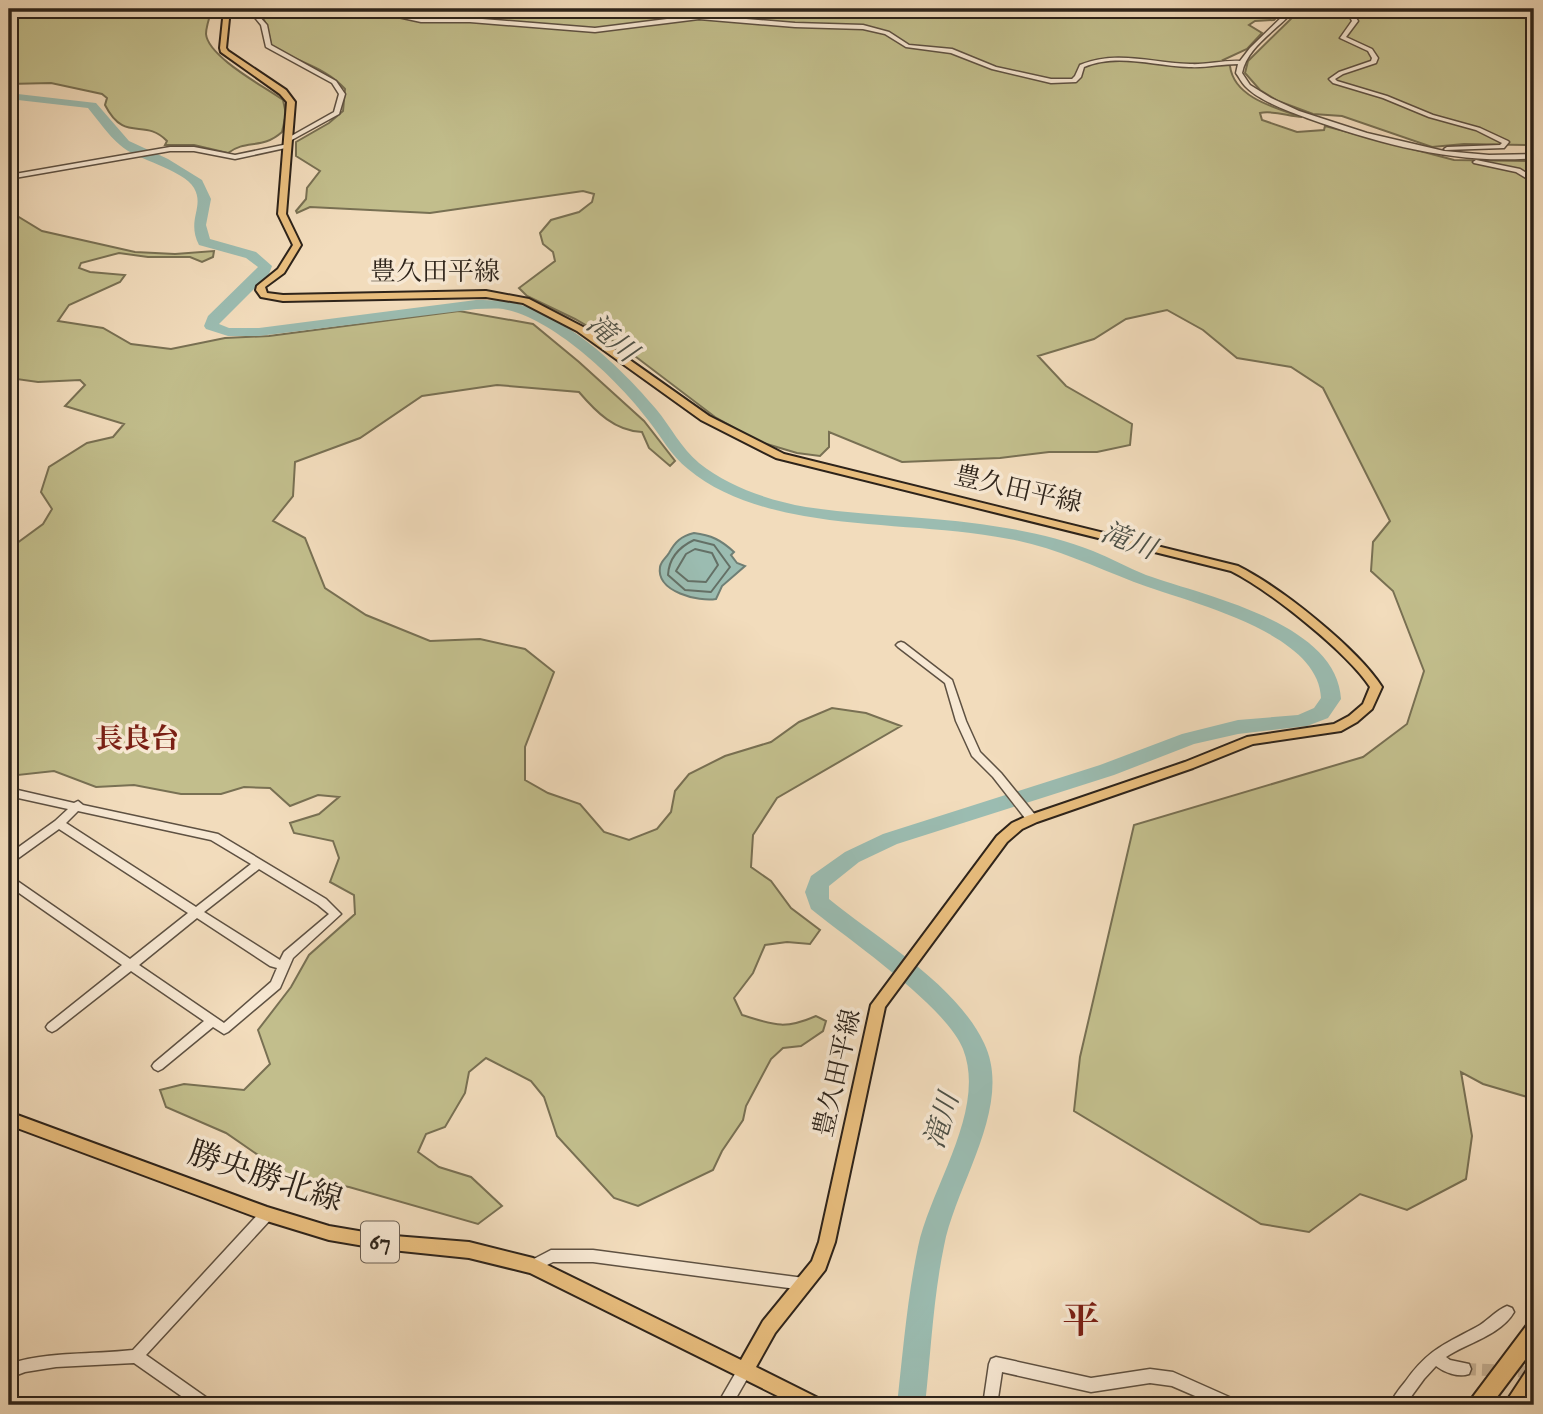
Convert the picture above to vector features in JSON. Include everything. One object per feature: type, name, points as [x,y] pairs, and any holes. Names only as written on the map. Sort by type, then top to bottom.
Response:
[{"type":"highway","points":[[1479,1405],[1534,1332]]},
{"type":"highway","points":[[1514,1405],[1534,1377]]},
{"type":"main road","name":"豊久田平線","points":[[227,9],[223,48],[290,102],[282,214],[298,245],[281,271],[261,286],[260,290],[264,295],[283,298],[486,294],[526,301],[580,329],[705,418],[780,456],[1243,572],[1350,655],[1373,679],[1376,687],[1368,706],[1337,728],[1251,740],[1189,765],[1029,814],[1002,839],[914,953],[878,1005],[827,1242],[818,1265],[769,1327],[744,1372]]},
{"type":"main road","name":"勝央勝北線","points":[[9,1118],[267,1214],[329,1233],[382,1242],[469,1250],[533,1266],[814,1405]]},
{"type":"street","points":[[9,177],[155,151],[188,148],[236,157],[288,143],[337,113],[342,94],[334,82],[268,46],[264,25],[255,14],[266,9]]},
{"type":"street","points":[[364,9],[421,20],[470,20],[594,30],[699,17],[863,27],[887,33],[908,46],[958,52],[994,68],[1059,82],[1074,80],[1079,77],[1082,66],[1093,62],[1143,61],[1194,66],[1218,62],[1241,63]]},
{"type":"street","points":[[1293,9],[1241,63],[1239,72],[1246,85],[1271,103],[1404,145],[1441,153],[1501,158],[1534,156]]},
{"type":"street","points":[[1348,9],[1355,21],[1343,38],[1370,50],[1375,58],[1374,62],[1365,66],[1335,75],[1332,79],[1335,82],[1385,97],[1431,116],[1478,129],[1506,142],[1502,147],[1458,148],[1441,153]]},
{"type":"street","points":[[1441,153],[1445,157],[1507,167],[1527,175],[1534,181]]},
{"type":"street","points":[[901,645],[949,682],[961,721],[976,754],[1029,814]]},
{"type":"street","points":[[9,792],[214,837],[322,902],[336,914],[288,955],[276,985],[224,1029],[9,881]]},
{"type":"street","points":[[9,859],[59,824],[78,805]]},
{"type":"street","points":[[59,824],[274,963],[282,965]]},
{"type":"street","points":[[52,1027],[258,864]]},
{"type":"street","points":[[158,1066],[212,1021]]},
{"type":"street","points":[[136,1356],[267,1214]]},
{"type":"street","points":[[533,1266],[551,1256],[593,1256],[804,1284]]},
{"type":"street","points":[[1397,1405],[1420,1371],[1435,1357],[1450,1347],[1477,1336],[1497,1323],[1507,1312]]},
{"type":"street","points":[[9,1371],[33,1362],[61,1358],[82,1361],[136,1356],[205,1405]]},
{"type":"street","points":[[1435,1357],[1447,1366],[1464,1369]]},
{"type":"street","points":[[990,1405],[996,1364],[1091,1385],[1150,1376],[1174,1379],[1231,1405]]},
{"type":"street","points":[[724,1405],[744,1372]]},
{"type":"shaded area","points":[[9,9],[212,9],[206,31],[209,43],[226,62],[283,100],[286,114],[282,132],[268,141],[241,146],[228,153],[194,145],[165,145],[167,141],[159,134],[120,124],[112,117],[105,105],[107,98],[102,94],[51,83],[9,84]]},
{"type":"shaded area","points":[[249,9],[1285,9],[1274,20],[1255,21],[1249,25],[1262,33],[1247,49],[1223,60],[1230,66],[1239,86],[1248,94],[1302,117],[1265,112],[1260,113],[1262,120],[1297,132],[1324,130],[1325,126],[1454,160],[1534,161],[1534,1099],[1483,1084],[1461,1072],[1472,1136],[1466,1179],[1407,1210],[1360,1194],[1309,1232],[1261,1224],[1074,1111],[1080,1057],[1134,825],[1363,757],[1407,724],[1424,671],[1393,591],[1371,571],[1373,542],[1390,521],[1323,388],[1291,367],[1237,358],[1203,330],[1167,310],[1126,319],[1094,339],[1038,356],[1066,386],[1132,424],[1130,445],[1097,452],[1049,452],[1000,458],[902,462],[829,432],[829,447],[820,456],[797,453],[760,442],[715,417],[623,347],[575,319],[527,296],[519,288],[555,261],[553,252],[543,244],[540,233],[551,220],[579,212],[592,202],[594,194],[583,191],[430,213],[310,207],[297,213],[306,199],[307,188],[320,171],[296,156],[296,142],[329,123],[343,111],[345,89],[319,69],[271,45],[263,18]]},
{"type":"shaded area","points":[[1301,9],[1534,9],[1534,145],[1464,144],[1432,147],[1342,116],[1313,114],[1278,101],[1260,90],[1245,73],[1248,61]]},
{"type":"shaded area","points":[[9,211],[42,231],[135,252],[175,254],[214,251],[213,257],[202,262],[190,257],[148,257],[119,253],[81,263],[79,268],[90,272],[125,275],[120,282],[69,305],[58,321],[103,328],[131,344],[171,349],[225,338],[269,336],[459,311],[533,324],[644,421],[675,461],[670,466],[649,448],[642,432],[615,424],[599,413],[579,392],[497,385],[422,396],[360,438],[295,462],[293,496],[273,521],[305,538],[325,588],[366,615],[430,641],[480,639],[525,649],[554,672],[525,747],[525,780],[548,793],[580,804],[604,832],[629,840],[657,829],[671,812],[675,791],[689,774],[725,756],[771,742],[799,722],[832,708],[866,713],[901,726],[777,798],[753,835],[751,867],[771,881],[791,908],[820,930],[810,944],[787,942],[765,945],[753,973],[734,998],[742,1015],[763,1021],[787,1024],[816,1016],[826,1021],[823,1031],[801,1046],[783,1048],[771,1059],[746,1106],[743,1120],[713,1170],[638,1206],[614,1198],[557,1136],[544,1097],[531,1081],[486,1058],[469,1072],[465,1093],[445,1127],[426,1134],[418,1152],[439,1167],[471,1177],[502,1206],[478,1224],[349,1187],[290,1177],[226,1133],[166,1107],[160,1090],[184,1084],[244,1090],[270,1064],[258,1030],[291,987],[309,955],[355,914],[354,895],[330,882],[339,858],[333,841],[294,833],[290,823],[319,814],[339,797],[318,795],[290,806],[270,788],[244,787],[221,794],[181,794],[134,785],[96,787],[54,771],[9,776],[9,549],[43,524],[52,509],[41,492],[49,467],[87,443],[113,437],[124,424],[65,406],[85,385],[80,380],[38,382],[9,378]]},
{"type":"water","points":[[694,533],[720,541],[734,552],[731,555],[737,563],[745,566],[722,586],[716,599],[700,599],[680,594],[671,589],[661,576],[660,567],[674,546],[682,538]]},
{"type":"waterway","name":"滝川","points":[[9,96],[92,105],[125,144],[164,162],[198,183],[205,199],[199,225],[204,242],[251,255],[265,266],[264,271],[213,319],[211,326],[228,332],[259,332],[476,304],[503,305],[522,310],[564,333],[605,365],[653,415],[686,460],[730,489],[802,511],[850,518],[972,527],[1061,546],[1257,621],[1299,645],[1326,673],[1331,699],[1321,713],[1300,721],[1238,727],[1189,739],[1107,770],[890,839],[852,857],[819,882],[816,892],[819,903],[948,1010],[974,1046],[981,1069],[977,1115],[942,1204],[930,1249],[911,1405]]},
{"type":"tunnel","points":[[1464,1369],[1534,1372]]},
{"type":"district","name":"長良台","points":[[137,740]]},
{"type":"district","name":"平","points":[[1081,1323]]}]
